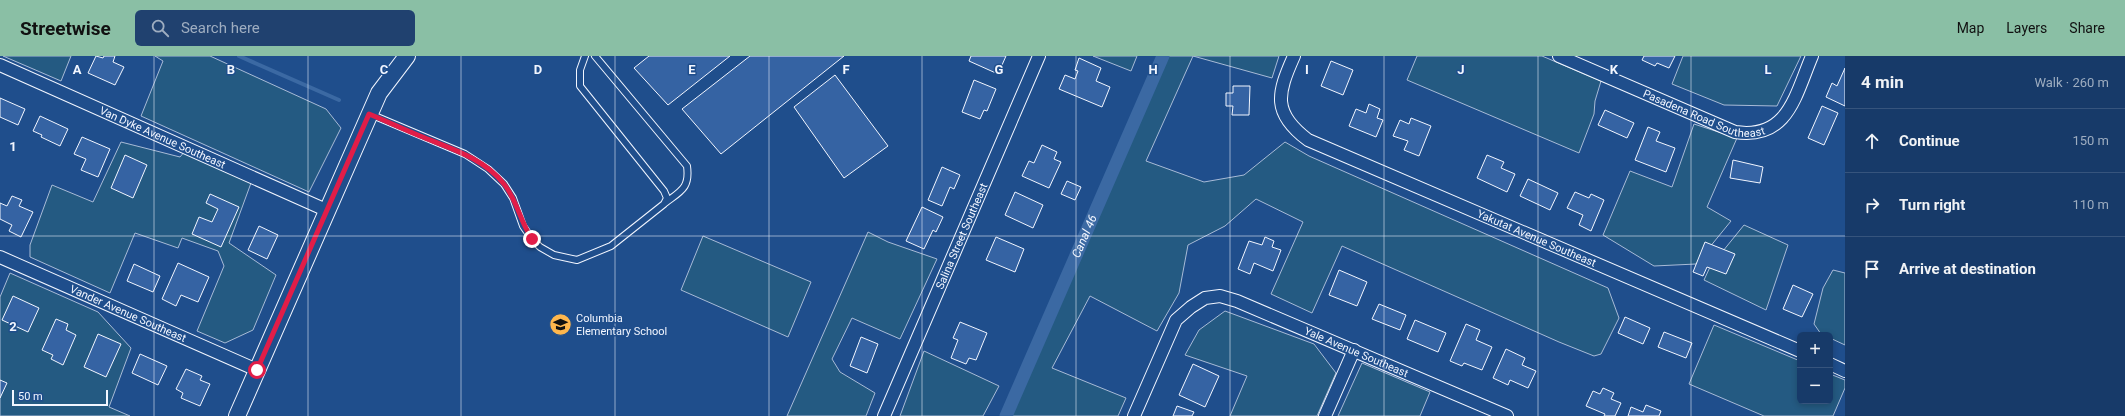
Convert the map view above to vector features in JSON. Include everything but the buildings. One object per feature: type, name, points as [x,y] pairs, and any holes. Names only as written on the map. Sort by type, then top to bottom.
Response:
[{"type":"street","points":[[237,416],[369,114],[379,93],[407,56]]},
{"type":"street","name":"Salina Street Southeast","points":[[884,416],[1039,56]]},
{"type":"street","name":"Yakutat Avenue Southeast","points":[[1294,56],[1284,79],[1280,98],[1283,113],[1292,128],[1308,140],[1797,350]]},
{"type":"street","name":"Pasadena Road Southeast","points":[[1559,56],[1735,132],[1752,134],[1764,132],[1778,123],[1790,109],[1812,56]]},
{"type":"street","name":"Van Dyke Avenue Southeast","points":[[0,65],[326,210]]},
{"type":"street","name":"Vander Avenue Southeast","points":[[0,257],[257,370]]},
{"type":"street","name":"Yale Avenue Southeast","points":[[1134,416],[1176,320],[1191,306],[1205,298],[1220,296],[1238,301],[1507,416]]},
{"type":"street","points":[[1325,416],[1354,350]]},
{"type":"street","points":[[1833,365],[1845,371]]},
{"type":"lane","points":[[585,56],[580,70],[580,86],[664,191],[667,198],[664,204]]},
{"type":"lane","points":[[369,114],[465,154],[488,168],[504,184],[514,198],[523,226],[532,239],[540,247],[554,255],[577,260],[611,246],[685,188],[688,176],[687,166],[595,56]]},
{"type":"shaded area","points":[[3,56],[71,56],[61,81]]},
{"type":"shaded area","points":[[155,56],[210,56],[326,109],[341,128],[309,192],[141,116],[163,61]]},
{"type":"shaded area","points":[[1093,56],[1137,56],[1131,71]]},
{"type":"shaded area","points":[[1167,56],[1193,56],[1146,161],[1204,182],[1244,175],[1285,142],[1309,156],[1608,288],[1619,318],[1601,354],[1594,356],[1559,342],[1342,246],[1312,313],[1271,294],[1303,222],[1256,199],[1225,226],[1188,245],[1179,293],[1157,331],[1090,296],[1052,368],[1126,398],[1118,416],[1010,416]]},
{"type":"shaded area","points":[[1193,56],[1279,56],[1272,78]]},
{"type":"shaded area","points":[[1417,56],[1542,56],[1601,81],[1595,101],[1594,114],[1579,153],[1407,80]]},
{"type":"shaded area","points":[[1683,56],[1801,56],[1777,106],[1724,105],[1672,84]]},
{"type":"shaded area","points":[[1694,124],[1737,138],[1707,207],[1731,221],[1696,264],[1654,266],[1603,235],[1630,171],[1672,187]]},
{"type":"shaded area","points":[[121,142],[180,157],[185,151],[251,183],[229,243],[276,275],[253,330],[225,343],[197,331],[224,266],[218,251],[182,238],[178,248],[135,233],[110,293],[30,257],[30,245],[52,185],[93,202]]},
{"type":"shaded area","points":[[1744,225],[1788,245],[1766,310],[1704,280],[1710,267]]},
{"type":"shaded area","points":[[868,232],[888,242],[937,259],[900,339],[852,318],[832,359],[840,372],[875,393],[866,416],[787,416]]},
{"type":"shaded area","points":[[703,236],[811,282],[788,337],[681,290]]},
{"type":"shaded area","points":[[1833,270],[1845,273],[1845,345],[1833,339],[1833,332],[1820,332],[1814,324],[1823,288]]},
{"type":"shaded area","points":[[10,273],[98,312],[131,348],[109,407],[130,416],[0,416],[0,297]]},
{"type":"shaded area","points":[[1225,311],[1314,344],[1336,373],[1317,416],[1230,416],[1247,376],[1185,355],[1199,330]]},
{"type":"shaded area","points":[[1714,325],[1797,360],[1797,404],[1833,404],[1833,375],[1845,380],[1845,388],[1833,416],[1764,416],[1689,384]]},
{"type":"shaded area","points":[[924,351],[999,386],[983,416],[900,416]]},
{"type":"shaded area","points":[[1362,363],[1430,392],[1420,416],[1338,416]]},
{"type":"waterway","points":[[239,56],[339,100]]},
{"type":"waterway","name":"Canal 46","points":[[1006,416],[1163,56]]},
{"type":"place","name":"Columbia Elementary School","points":[[560,324]]},
{"type":"route","points":[[257,370],[369,114],[465,154],[488,168],[504,184],[514,198],[523,226],[532,239]]}]
